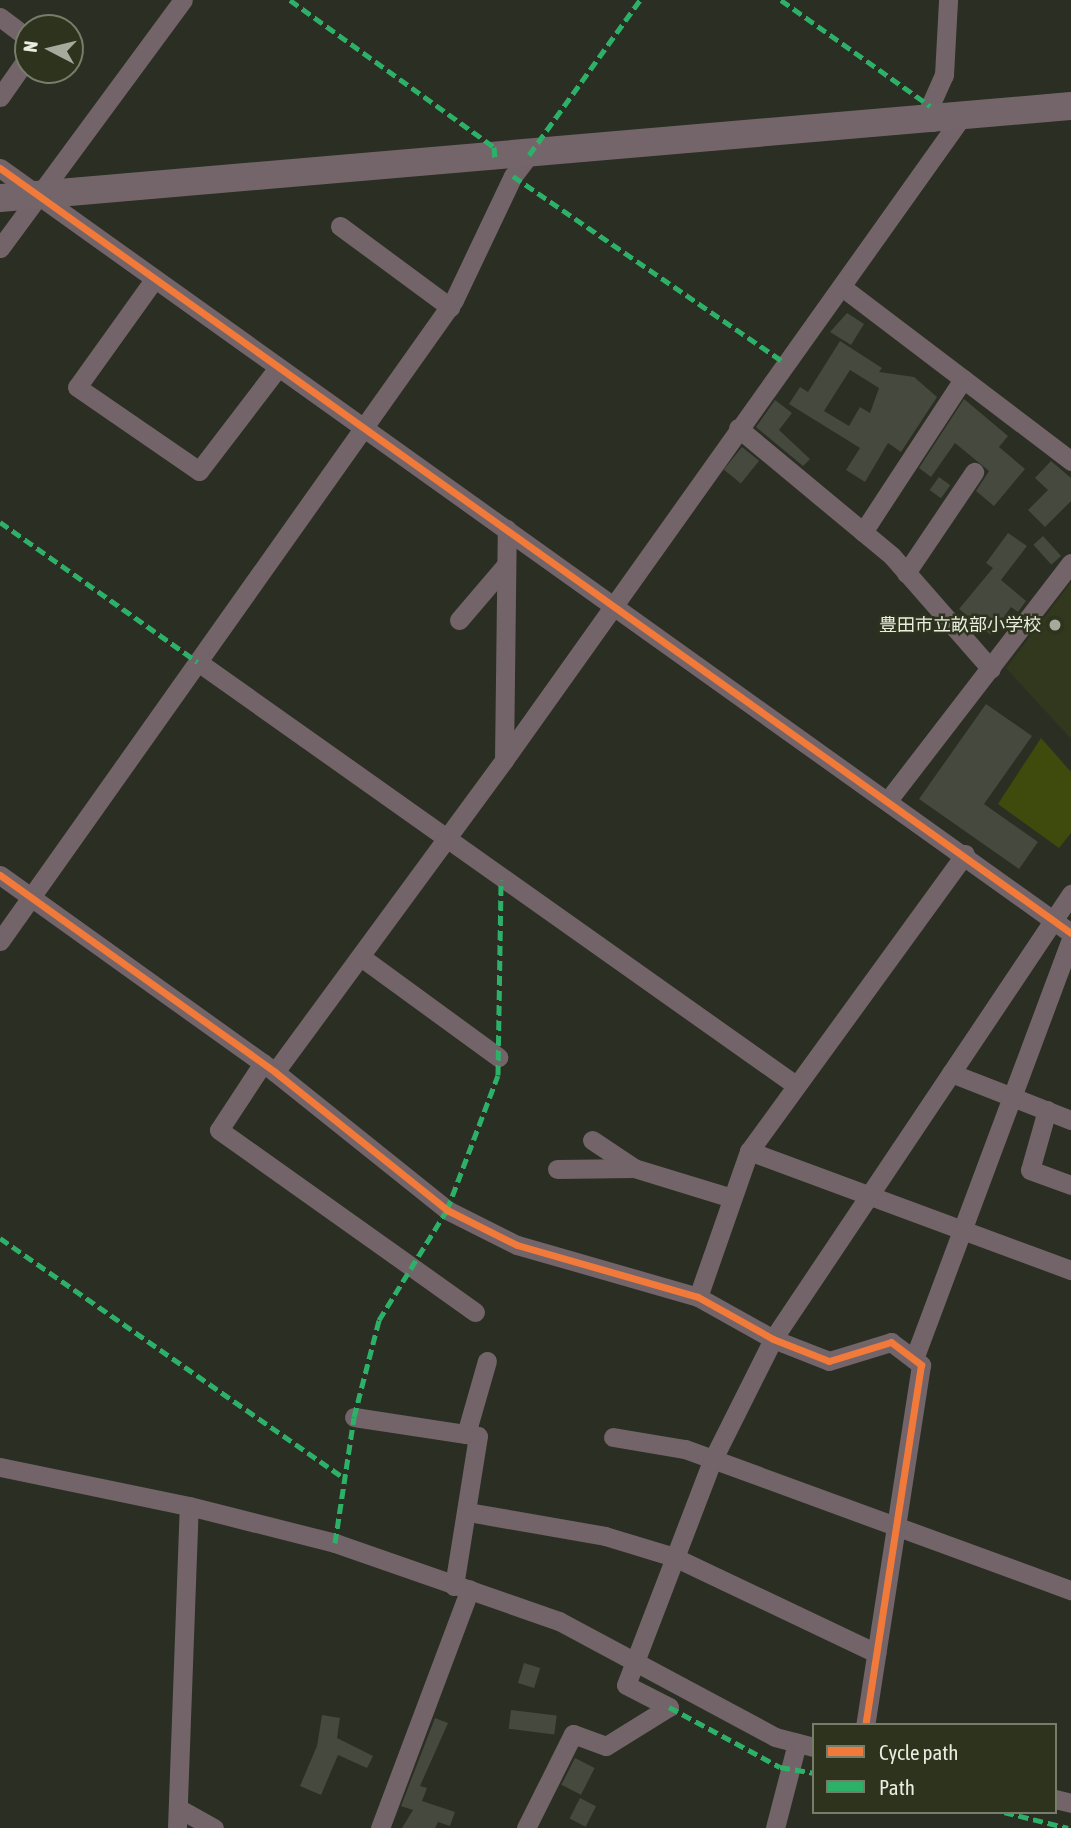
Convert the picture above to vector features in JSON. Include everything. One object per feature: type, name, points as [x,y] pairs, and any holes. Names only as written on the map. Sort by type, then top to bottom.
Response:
[{"type":"street","points":[[0,248],[183,0]]},
{"type":"street","points":[[933,122],[930,106],[944,75],[948,0]]},
{"type":"street","points":[[0,97],[14,77]]},
{"type":"street","points":[[0,198],[933,122],[1071,106]]},
{"type":"street","points":[[475,1312],[219,1130],[361,957],[446,843],[738,428],[961,118]]},
{"type":"street","points":[[0,941],[450,307],[513,176],[529,155]]},
{"type":"street","points":[[0,168],[36,197],[361,429],[614,603],[889,799],[1071,933]]},
{"type":"street","points":[[340,226],[450,307]]},
{"type":"street","points":[[153,281],[77,387],[199,471],[277,369]]},
{"type":"street","points":[[842,287],[1071,461]]},
{"type":"street","points":[[863,532],[963,379]]},
{"type":"street","points":[[738,428],[863,532],[906,573],[990,669]]},
{"type":"street","points":[[906,573],[974,472]]},
{"type":"street","points":[[504,760],[506,529]]},
{"type":"street","points":[[889,799],[1071,563]]},
{"type":"street","points":[[459,620],[506,565]]},
{"type":"street","points":[[198,662],[446,843],[794,1084]]},
{"type":"street","points":[[698,1297],[749,1151],[794,1084],[965,854]]},
{"type":"street","points":[[0,875],[269,1068],[447,1210],[517,1245],[698,1297],[774,1339],[829,1361],[891,1342],[921,1365],[865,1723]]},
{"type":"street","points":[[526,1828],[573,1734],[606,1746],[669,1707],[626,1685],[633,1660],[712,1461],[774,1339],[1071,894]]},
{"type":"street","points":[[914,1359],[964,1230],[1010,1096],[1071,939]]},
{"type":"street","points":[[361,957],[498,1057]]},
{"type":"street","points":[[950,1073],[1071,1120]]},
{"type":"street","points":[[1047,1110],[1030,1170],[1071,1185]]},
{"type":"street","points":[[592,1140],[634,1168],[732,1198]]},
{"type":"street","points":[[749,1151],[1071,1270]]},
{"type":"street","points":[[556,1168],[634,1168]]},
{"type":"street","points":[[466,1434],[487,1361]]},
{"type":"street","points":[[354,1417],[478,1436],[462,1588],[380,1828]]},
{"type":"street","points":[[613,1437],[685,1449],[712,1461],[895,1523],[1071,1590]]},
{"type":"street","points":[[0,1467],[189,1506],[335,1543],[559,1622],[775,1737],[806,1745],[775,1828]]},
{"type":"street","points":[[177,1828],[189,1506]]},
{"type":"street","points":[[468,1512],[605,1536],[674,1557],[876,1653]]},
{"type":"street","points":[[178,1808],[214,1828]]},
{"type":"shaded area","name":"豊田市立畝部小学校","points":[[1071,582],[1071,739],[1006,668]]},
{"type":"green space","points":[[1041,738],[1071,772],[1071,833],[1059,848],[998,804]]},
{"type":"building","points":[[847,313],[864,324],[851,345],[830,332]]},
{"type":"building","points":[[840,341],[882,368],[879,372],[914,377],[937,397],[901,452],[888,443],[865,482],[846,470],[860,448],[789,404],[800,387],[808,392]],"holes":[[[850,370],[879,388],[870,413],[860,407],[849,426],[824,411]]]},
{"type":"building","points":[[964,399],[1008,436],[999,447],[1025,469],[994,506],[976,491],[989,471],[955,443],[931,477],[919,468]]},
{"type":"building","points":[[775,400],[792,413],[779,430],[810,459],[803,466],[756,427]]},
{"type":"building","points":[[742,447],[759,461],[741,483],[724,470]]},
{"type":"building","points":[[1051,461],[1071,478],[1071,501],[1045,527],[1028,510],[1048,490],[1035,478]]},
{"type":"building","points":[[939,477],[950,485],[941,498],[930,490]]},
{"type":"building","points":[[1008,533],[1027,546],[1001,580],[1026,601],[1018,612],[1011,607],[991,635],[959,609],[993,568],[986,563]]},
{"type":"building","points":[[1043,536],[1061,556],[1051,565],[1033,545]]},
{"type":"building","points":[[986,704],[1032,736],[984,804],[1038,842],[1019,869],[919,799]]},
{"type":"building","points":[[524,1663],[540,1668],[534,1688],[518,1683]]},
{"type":"building","points":[[511,1710],[557,1716],[554,1734],[509,1729]]},
{"type":"building","points":[[322,1715],[340,1718],[337,1738],[373,1756],[367,1768],[338,1755],[321,1795],[300,1786],[317,1746]]},
{"type":"building","points":[[435,1718],[448,1723],[420,1786],[427,1788],[422,1801],[455,1812],[450,1826],[438,1822],[435,1828],[402,1828],[413,1810],[401,1806]]},
{"type":"building","points":[[575,1758],[595,1768],[581,1795],[561,1785]]},
{"type":"building","points":[[580,1798],[596,1806],[586,1827],[570,1818]]},
{"type":"marked path","points":[[290,0],[494,147],[495,159]]},
{"type":"marked path","points":[[529,155],[640,0]]},
{"type":"marked path","points":[[781,0],[930,106]]},
{"type":"marked path","points":[[513,176],[785,363]]},
{"type":"marked path","points":[[0,522],[198,662]]},
{"type":"marked path","points":[[335,1543],[354,1417],[379,1320],[447,1210],[498,1075],[501,880]]},
{"type":"marked path","points":[[0,1238],[343,1477]]},
{"type":"marked path","points":[[669,1707],[780,1767],[812,1773]]},
{"type":"marked path","points":[[1012,1814],[1068,1828]]},
{"type":"cycle path","points":[[0,168],[1071,933]]},
{"type":"cycle path","points":[[0,875],[275,1072],[447,1210],[517,1245],[698,1297],[773,1339],[829,1361],[891,1342],[921,1365],[865,1723]]},
{"type":"place","name":"豊田市立畝部小学校","points":[[1055,625]]}]
